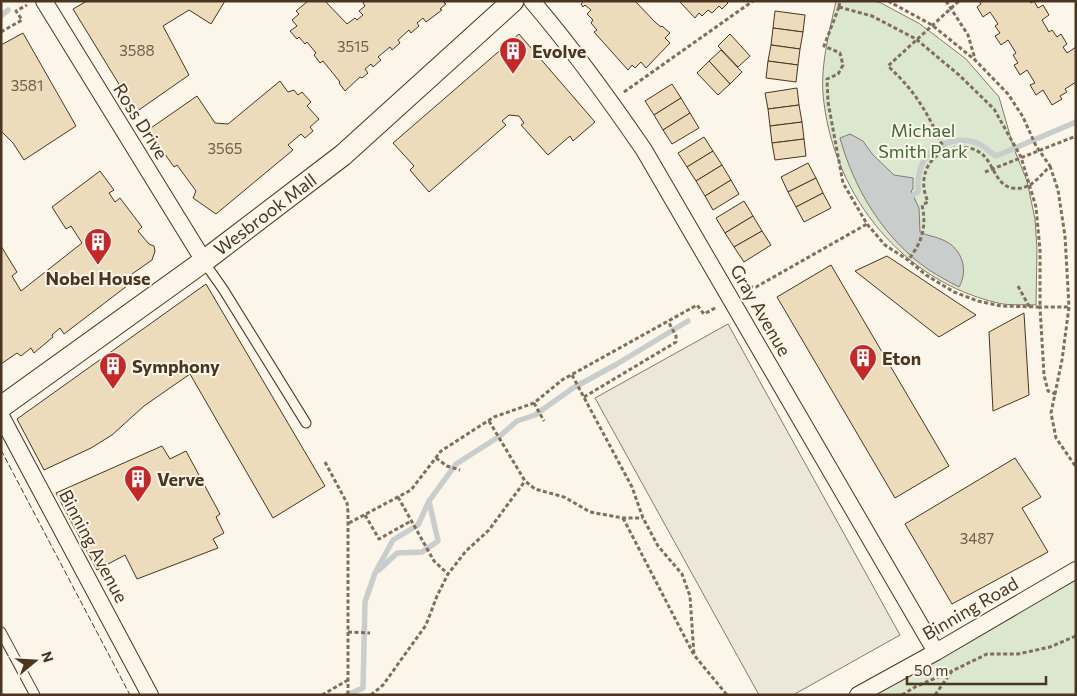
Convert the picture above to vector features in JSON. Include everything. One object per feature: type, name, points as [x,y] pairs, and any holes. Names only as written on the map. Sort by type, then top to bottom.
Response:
[{"type":"street","name":"Wesbrook Mall","points":[[1,407],[204,261],[343,155],[513,1]]},
{"type":"street","name":"Gray Avenue","points":[[532,1],[612,102],[644,150],[936,652]]},
{"type":"street","name":"Ross Drive","points":[[37,3],[204,261]]},
{"type":"street","name":"Binning Avenue","points":[[1,416],[150,695]]},
{"type":"street","name":"Binning Road","points":[[858,695],[1076,570]]},
{"type":"lane","points":[[204,261],[306,423]]},
{"type":"lane","points":[[1,632],[35,695]]},
{"type":"path","points":[[612,102],[631,86],[753,1]]},
{"type":"path","points":[[840,1],[824,46],[840,53],[843,65],[838,74],[827,79],[828,102],[843,183],[867,224],[885,245],[926,275],[954,292],[978,301],[1001,306],[1030,308],[1069,307]]},
{"type":"path","points":[[888,1],[932,25],[975,60],[1008,94],[1023,117],[1036,146],[1041,150],[1050,166],[1058,190],[1065,236],[1069,307],[1067,332],[1051,413],[1056,438],[1076,467]]},
{"type":"path","points":[[946,1],[968,35],[975,60]]},
{"type":"path","points":[[945,150],[919,99],[888,66],[959,1]]},
{"type":"path","points":[[1,32],[22,20],[16,11],[37,3]]},
{"type":"path","points":[[839,7],[872,16],[916,39],[959,74],[994,109],[1016,147],[1031,186],[1039,228],[1040,307],[1044,375],[1048,391],[1056,395]]},
{"type":"path","points":[[985,172],[1020,156],[1076,136]]},
{"type":"path","points":[[908,260],[923,234],[924,216],[922,205],[928,202],[924,191],[924,177],[928,165],[945,150],[962,146],[980,152],[990,160],[1000,180],[1011,188],[1031,186],[1050,166]]},
{"type":"path","points":[[349,523],[411,490],[441,451],[489,422],[494,417],[534,403],[562,380],[669,323],[698,304],[704,314],[867,224]]},
{"type":"path","points":[[1018,286],[1030,308]]},
{"type":"path","points":[[584,397],[676,342],[676,336],[669,323]]},
{"type":"path","points":[[572,375],[632,487],[643,518],[658,546],[682,574],[690,596],[694,655]]},
{"type":"path","points":[[534,403],[544,421]]},
{"type":"path","points":[[489,422],[525,481],[535,489],[564,497],[590,512],[623,518],[643,518]]},
{"type":"path","points":[[436,458],[447,466],[460,470]]},
{"type":"path","points":[[325,462],[347,503],[349,523],[350,632],[348,695]]},
{"type":"path","points":[[371,695],[383,685],[426,625],[448,574],[466,551],[489,530],[525,481]]},
{"type":"path","points":[[398,497],[434,561],[448,574]]},
{"type":"path","points":[[365,515],[379,539],[411,521]]},
{"type":"path","points":[[623,518],[694,655],[727,695]]},
{"type":"path","points":[[350,632],[370,633]]},
{"type":"path","points":[[902,695],[915,687],[987,654],[1018,654],[1050,647],[1076,636]]},
{"type":"path","points":[[935,695],[952,671]]},
{"type":"path","points":[[322,695],[348,680]]},
{"type":"green space","name":"Michael Smith Park","points":[[836,1],[874,1],[920,24],[966,59],[999,97],[1014,149],[1027,181],[1035,219],[1037,248],[1036,305],[998,303],[964,292],[932,276],[904,255],[880,230],[859,202],[843,171],[831,138],[824,103],[824,64]]},
{"type":"green space","points":[[1076,580],[1076,695],[874,695]]},
{"type":"shaded area","points":[[850,134],[863,141],[873,155],[894,175],[913,178],[913,189],[911,191],[919,208],[920,232],[940,239],[955,248],[962,260],[963,267],[962,280],[959,287],[929,270],[913,258],[873,212],[853,176],[840,138]]},
{"type":"shaded area","points":[[728,324],[900,635],[793,695],[759,695],[595,398]]},
{"type":"building","points":[[87,1],[225,1],[211,24],[189,10],[163,26],[189,75],[136,112],[73,9]]},
{"type":"building","points":[[308,1],[325,1],[347,24],[363,15],[359,11],[365,6],[363,3],[365,1],[446,1],[444,3],[446,4],[440,9],[442,10],[426,22],[423,18],[417,23],[419,26],[411,33],[409,30],[398,40],[400,43],[392,50],[390,47],[378,57],[381,60],[373,67],[371,64],[365,69],[368,73],[362,78],[360,77],[345,91],[323,61],[320,63],[314,55],[316,53],[307,42],[305,44],[299,37],[297,39],[290,31],[297,26],[292,20],[299,14],[296,11]]},
{"type":"building","points":[[584,1],[635,1],[655,22],[670,33],[665,38],[670,43],[646,68],[641,62],[635,68],[632,65],[628,70],[594,32],[597,30],[591,23],[593,20],[587,14],[591,10],[585,5],[583,7],[581,4]]},
{"type":"building","points":[[679,1],[727,1],[728,3],[722,9],[719,6],[712,13],[708,10],[702,16],[699,13],[695,18]]},
{"type":"building","points":[[979,1],[1030,1],[1031,3],[1034,1],[1038,8],[1043,5],[1049,15],[1042,20],[1049,32],[1052,30],[1057,37],[1061,34],[1067,44],[1063,47],[1067,53],[1076,47],[1076,82],[1065,89],[1067,92],[1060,96],[1062,99],[1052,105],[1043,90],[1036,95],[1030,85],[1035,83],[1027,70],[1020,75],[1014,65],[1018,63],[1013,55],[1016,53],[1008,40],[1001,45],[995,36],[1000,33],[995,26],[998,24],[990,12],[983,17],[977,7],[981,4]]},
{"type":"building","points":[[775,11],[805,15],[803,32],[773,28]]},
{"type":"building","points":[[773,28],[803,32],[800,49],[771,45]]},
{"type":"building","points":[[23,33],[76,126],[24,160],[13,143],[1,131],[1,45]]},
{"type":"building","name":"Evolve","points":[[519,34],[595,122],[573,141],[570,136],[548,155],[521,125],[524,123],[519,116],[509,115],[502,121],[506,125],[429,192],[410,170],[414,166],[393,143]]},
{"type":"building","points":[[730,34],[750,56],[738,67],[718,46]]},
{"type":"building","points":[[771,45],[800,49],[798,65],[768,61]]},
{"type":"building","points":[[721,50],[742,72],[730,84],[709,61]]},
{"type":"building","points":[[709,61],[730,84],[718,95],[697,73]]},
{"type":"building","points":[[768,61],[798,65],[796,82],[766,78]]},
{"type":"building","points":[[280,81],[288,92],[294,90],[298,95],[302,92],[311,102],[307,106],[319,119],[310,127],[313,131],[305,138],[301,134],[288,145],[293,150],[216,214],[193,198],[196,191],[177,165],[174,167],[148,130],[197,96],[215,123],[228,124]]},
{"type":"building","points":[[672,84],[681,98],[654,115],[645,101]]},
{"type":"building","points":[[797,88],[799,105],[768,109],[765,93]]},
{"type":"building","points":[[681,98],[690,113],[663,130],[654,115]]},
{"type":"building","points":[[799,105],[802,122],[770,126],[768,109]]},
{"type":"building","points":[[690,113],[699,128],[672,144],[663,130]]},
{"type":"building","points":[[802,122],[804,139],[772,143],[770,126]]},
{"type":"building","points":[[704,137],[713,151],[687,167],[678,153]]},
{"type":"building","points":[[804,139],[806,156],[775,160],[772,143]]},
{"type":"building","points":[[713,151],[722,165],[696,181],[687,167]]},
{"type":"building","points":[[808,163],[816,178],[788,192],[781,177]]},
{"type":"building","points":[[722,165],[731,180],[705,196],[696,181]]},
{"type":"building","name":"Nobel House","points":[[100,171],[114,190],[109,193],[115,202],[120,198],[142,227],[138,231],[149,244],[154,246],[155,251],[152,260],[132,274],[136,279],[64,334],[60,328],[52,335],[53,337],[34,353],[31,348],[21,356],[17,353],[1,364],[1,246],[17,272],[12,276],[21,291],[82,243],[71,226],[66,229],[52,207]]},
{"type":"building","points":[[816,178],[823,193],[796,207],[788,192]]},
{"type":"building","points":[[731,180],[739,194],[713,210],[705,196]]},
{"type":"building","points":[[823,193],[831,208],[804,222],[796,207]]},
{"type":"building","points":[[744,201],[753,216],[725,233],[716,218]]},
{"type":"building","points":[[753,216],[762,231],[734,247],[725,233]]},
{"type":"building","points":[[762,231],[771,245],[744,262],[734,247]]},
{"type":"building","points":[[887,256],[976,315],[939,337],[855,271]]},
{"type":"building","name":"Eton","points":[[831,265],[949,466],[895,498],[777,297]]},
{"type":"building","name":"Symphony","points":[[206,284],[325,486],[273,518],[190,374],[144,406],[112,435],[91,448],[44,470],[17,419]]},
{"type":"building","points":[[1024,313],[1029,395],[993,411],[989,332]]},
{"type":"building","name":"Verve","points":[[162,446],[170,459],[186,451],[220,514],[216,517],[224,533],[213,539],[218,548],[137,579],[125,555],[97,570],[56,493]]},
{"type":"building","points":[[1015,458],[1041,497],[1022,508],[1048,552],[952,604],[905,524]]},
{"type":"waterway","points":[[1,16],[8,10]]},
{"type":"waterway","points":[[913,195],[918,192],[919,173],[923,162],[928,155],[941,145],[957,141],[973,142],[981,145],[996,156],[1076,122]]},
{"type":"waterway","points":[[347,695],[363,688],[365,602],[375,573],[393,540],[418,525],[429,501],[456,464],[500,436],[517,421],[535,415],[573,388],[688,321]]},
{"type":"waterway","points":[[379,570],[397,553],[422,552],[438,541],[429,501]]},
{"type":"fence","points":[[1,450],[130,695]]},
{"type":"place","name":"Evolve","points":[[513,75]]},
{"type":"place","name":"Nobel House","points":[[98,266]]},
{"type":"place","name":"Eton","points":[[863,382]]},
{"type":"place","name":"Symphony","points":[[113,390]]},
{"type":"place","name":"Verve","points":[[138,503]]}]
